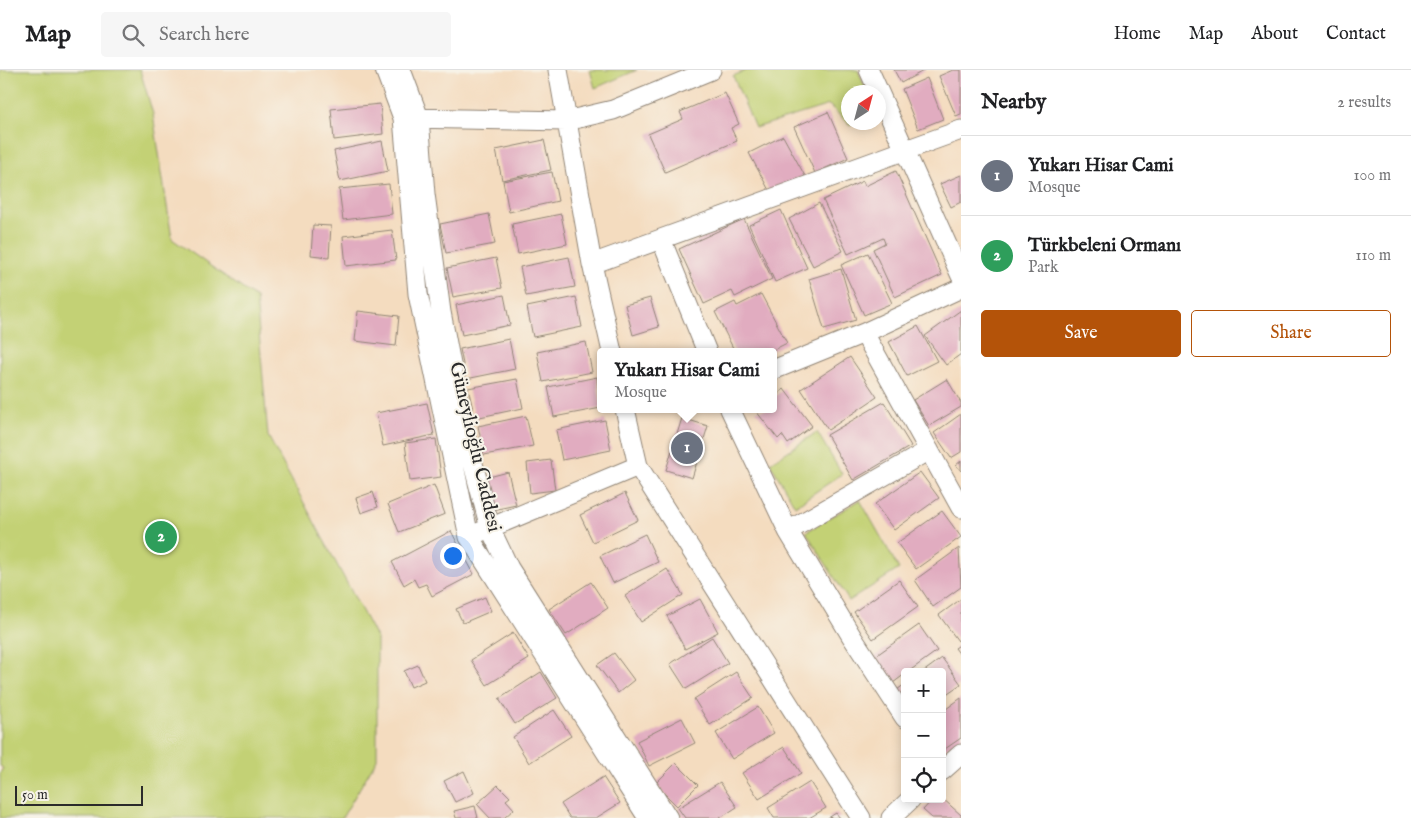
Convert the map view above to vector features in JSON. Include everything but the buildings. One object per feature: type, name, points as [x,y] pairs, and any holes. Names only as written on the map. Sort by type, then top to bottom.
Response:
[{"type":"street","name":"Güneylioğlu Caddesi","points":[[385,70],[411,118],[418,294],[469,537],[648,818]]},
{"type":"street","name":"Güneylioğlu Caddesi","points":[[401,70],[425,194],[442,312],[462,422],[490,528],[509,568],[668,818]]},
{"type":"street","points":[[558,70],[592,264],[611,348]]},
{"type":"street","points":[[411,118],[566,121],[613,110],[712,70]]},
{"type":"street","points":[[869,70],[961,276]]},
{"type":"street","points":[[592,264],[906,152],[961,130]]},
{"type":"street","points":[[661,239],[705,348]]},
{"type":"street","points":[[777,368],[864,333],[961,288]]},
{"type":"street","points":[[864,333],[961,508]]},
{"type":"street","points":[[626,413],[638,466],[861,818]]},
{"type":"street","points":[[732,413],[788,531],[852,637],[902,713]]},
{"type":"street","points":[[788,531],[929,450]]},
{"type":"street","points":[[469,537],[638,466]]},
{"type":"street","points":[[946,767],[961,754]]},
{"type":"street","points":[[891,818],[908,803]]},
{"type":"green space","points":[[0,70],[140,70],[153,114],[172,239],[256,298],[268,436],[377,639],[377,759],[342,818],[0,818],[0,773],[3,768],[0,766]]},
{"type":"green space","points":[[590,70],[637,70],[595,88]]},
{"type":"green space","points":[[747,70],[858,70],[864,85],[841,85],[841,116],[829,105],[755,128],[733,76]]},
{"type":"green space","points":[[817,432],[842,474],[795,506],[770,463]]},
{"type":"green space","points":[[860,500],[899,569],[849,601],[806,532]]},
{"type":"place","name":"Yukarı Hisar Cami","points":[[687,448]]},
{"type":"place","name":"Türkbeleni Ormanı","points":[[161,537]]}]
